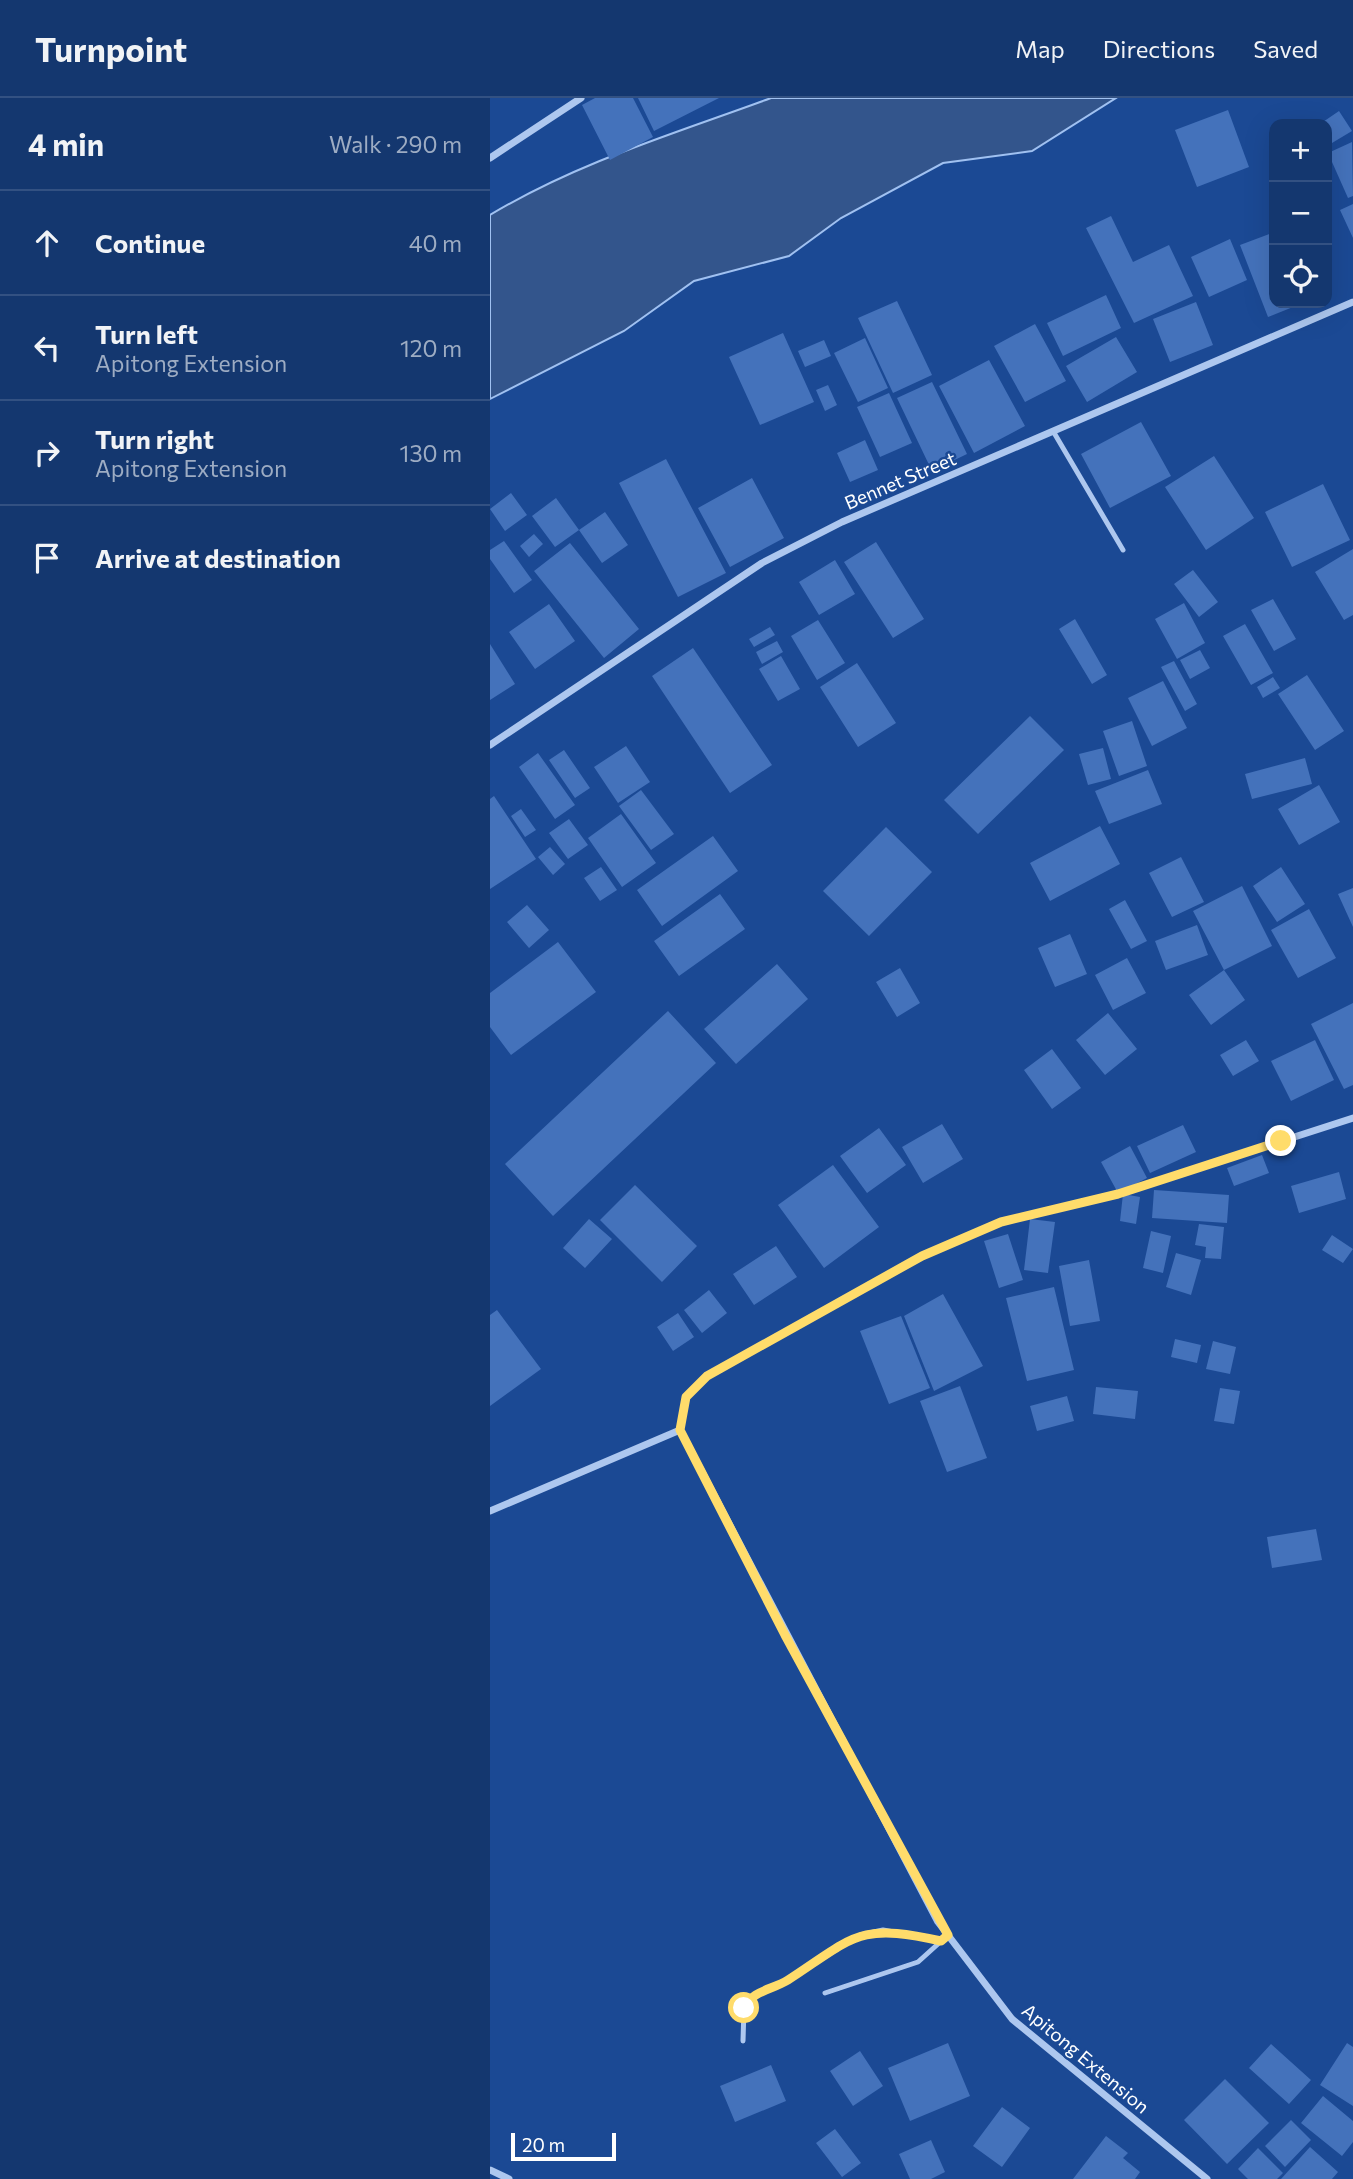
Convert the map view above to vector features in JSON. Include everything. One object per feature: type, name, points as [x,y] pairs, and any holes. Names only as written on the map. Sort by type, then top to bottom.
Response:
[{"type":"street","points":[[490,158],[580,98]]},
{"type":"street","name":"Bennet Street","points":[[490,745],[762,563],[842,522],[1353,302]]},
{"type":"street","points":[[490,1511],[680,1430],[686,1397],[707,1376],[922,1256],[1001,1222],[1118,1194],[1353,1118]]},
{"type":"street","name":"Apitong Extension","points":[[680,1430],[944,1938],[1012,2019],[1207,2179]]},
{"type":"street","points":[[490,2170],[509,2179]]},
{"type":"lane","points":[[1053,432],[1123,550]]},
{"type":"lane","points":[[743,2041],[744,2008],[748,2000],[757,1993],[785,1982],[860,1934],[883,1930],[944,1938]]},
{"type":"lane","points":[[825,1993],[918,1962],[944,1938]]},
{"type":"water","points":[[771,98],[1116,98],[1032,151],[943,163],[841,218],[789,256],[694,281],[624,331],[490,399],[490,215],[523,196],[593,164]]},
{"type":"building","points":[[595,98],[633,98],[653,137],[610,160],[582,105]]},
{"type":"building","points":[[638,98],[719,98],[654,131]]},
{"type":"building","points":[[1228,110],[1249,167],[1197,187],[1175,130]]},
{"type":"building","points":[[1339,111],[1352,131],[1332,143],[1332,119],[1327,119]]},
{"type":"building","points":[[1352,142],[1353,196],[1348,198],[1332,162],[1332,151]]},
{"type":"building","points":[[1353,204],[1353,238],[1340,210]]},
{"type":"building","points":[[1111,216],[1133,262],[1169,245],[1193,296],[1134,323],[1086,228]]},
{"type":"building","points":[[1269,234],[1269,308],[1290,308],[1268,317],[1240,245]]},
{"type":"building","points":[[1230,239],[1247,280],[1209,297],[1191,257]]},
{"type":"building","points":[[1106,295],[1121,328],[1063,356],[1047,323]]},
{"type":"building","points":[[897,301],[932,375],[893,393],[858,318]]},
{"type":"building","points":[[1196,302],[1213,345],[1170,362],[1153,319]]},
{"type":"building","points":[[1035,324],[1066,381],[1025,402],[994,346]]},
{"type":"building","points":[[783,333],[814,402],[760,425],[729,357]]},
{"type":"building","points":[[1116,337],[1137,372],[1087,402],[1066,366]]},
{"type":"building","points":[[865,338],[888,388],[858,402],[834,353]]},
{"type":"building","points":[[824,340],[831,356],[805,367],[798,351]]},
{"type":"building","points":[[989,360],[1025,426],[974,453],[939,386]]},
{"type":"building","points":[[932,382],[967,454],[932,471],[897,398]]},
{"type":"building","points":[[828,385],[837,405],[825,411],[816,390]]},
{"type":"building","points":[[889,393],[912,443],[880,457],[857,407]]},
{"type":"building","points":[[1141,422],[1171,476],[1110,508],[1081,454]]},
{"type":"building","points":[[865,440],[878,470],[850,482],[837,453]]},
{"type":"building","points":[[1214,456],[1254,518],[1206,550],[1165,487]]},
{"type":"building","points":[[666,459],[726,573],[678,597],[619,483]]},
{"type":"building","points":[[752,478],[784,538],[730,567],[698,508]]},
{"type":"building","points":[[1323,484],[1350,540],[1292,567],[1265,512]]},
{"type":"building","points":[[511,493],[527,515],[505,531],[490,509]]},
{"type":"building","points":[[556,498],[579,530],[555,547],[532,516]]},
{"type":"building","points":[[605,512],[628,545],[602,563],[579,530]]},
{"type":"building","points":[[534,534],[543,544],[529,557],[520,546]]},
{"type":"building","points":[[504,541],[532,580],[514,593],[490,559],[490,550]]},
{"type":"building","points":[[876,542],[924,619],[893,638],[844,562]]},
{"type":"building","points":[[570,543],[639,629],[604,658],[534,571]]},
{"type":"building","points":[[1353,549],[1353,615],[1344,620],[1315,572]]},
{"type":"building","points":[[835,560],[855,594],[819,615],[799,582]]},
{"type":"building","points":[[1193,570],[1218,602],[1199,617],[1174,584]]},
{"type":"building","points":[[1273,599],[1296,639],[1274,651],[1251,610]]},
{"type":"building","points":[[1184,603],[1205,643],[1177,659],[1155,619]]},
{"type":"building","points":[[549,604],[575,641],[535,669],[509,632]]},
{"type":"building","points":[[1075,619],[1107,675],[1092,684],[1059,629]]},
{"type":"building","points":[[818,620],[845,663],[817,680],[791,636]]},
{"type":"building","points":[[1245,624],[1273,673],[1251,685],[1223,636]]},
{"type":"building","points":[[770,627],[775,635],[754,647],[749,639]]},
{"type":"building","points":[[777,641],[783,652],[762,664],[756,652]]},
{"type":"building","points":[[490,644],[515,684],[490,700]]},
{"type":"building","points":[[693,648],[772,765],[730,793],[652,676]]},
{"type":"building","points":[[1200,650],[1210,668],[1190,679],[1180,660]]},
{"type":"building","points":[[781,656],[800,689],[778,701],[759,669]]},
{"type":"building","points":[[1174,661],[1197,704],[1185,711],[1161,667]]},
{"type":"building","points":[[857,663],[896,723],[858,747],[820,687]]},
{"type":"building","points":[[1307,675],[1344,731],[1315,750],[1278,694]]},
{"type":"building","points":[[1273,677],[1280,688],[1263,698],[1257,687]]},
{"type":"building","points":[[1163,681],[1187,728],[1152,746],[1128,698]]},
{"type":"building","points":[[1030,716],[1064,750],[978,834],[944,800]]},
{"type":"building","points":[[1132,721],[1147,766],[1119,776],[1103,731]]},
{"type":"building","points":[[626,746],[650,782],[618,803],[594,767]]},
{"type":"building","points":[[1103,748],[1111,779],[1088,785],[1079,754]]},
{"type":"building","points":[[564,750],[590,788],[575,798],[549,760]]},
{"type":"building","points":[[538,753],[575,805],[555,819],[519,767]]},
{"type":"building","points":[[1305,758],[1312,784],[1252,799],[1245,774]]},
{"type":"building","points":[[1148,770],[1162,804],[1109,824],[1095,791]]},
{"type":"building","points":[[1319,785],[1340,822],[1299,845],[1278,809]]},
{"type":"building","points":[[641,790],[674,834],[651,850],[619,806]]},
{"type":"building","points":[[494,796],[536,859],[490,889],[490,799]]},
{"type":"building","points":[[521,809],[536,830],[525,837],[511,816]]},
{"type":"building","points":[[621,814],[656,863],[622,887],[588,838]]},
{"type":"building","points":[[569,819],[588,845],[568,859],[549,833]]},
{"type":"building","points":[[1100,826],[1120,864],[1050,901],[1030,863]]},
{"type":"building","points":[[886,827],[932,872],[869,936],[823,891]]},
{"type":"building","points":[[713,836],[738,871],[662,926],[637,890]]},
{"type":"building","points":[[550,847],[565,864],[553,875],[538,857]]},
{"type":"building","points":[[1181,857],[1204,902],[1172,917],[1149,873]]},
{"type":"building","points":[[601,867],[617,890],[600,901],[584,878]]},
{"type":"building","points":[[1281,867],[1305,904],[1277,922],[1253,886]]},
{"type":"building","points":[[1242,886],[1272,946],[1224,970],[1193,911]]},
{"type":"building","points":[[1353,888],[1353,927],[1338,894]]},
{"type":"building","points":[[720,894],[745,929],[679,976],[654,941]]},
{"type":"building","points":[[1125,900],[1147,941],[1131,949],[1109,909]]},
{"type":"building","points":[[527,905],[549,930],[529,948],[507,922]]},
{"type":"building","points":[[1309,909],[1336,958],[1298,978],[1271,930]]},
{"type":"building","points":[[1197,925],[1208,955],[1166,970],[1155,941]]},
{"type":"building","points":[[1070,934],[1087,974],[1055,987],[1038,948]]},
{"type":"building","points":[[558,942],[596,992],[511,1055],[490,1027],[490,993]]},
{"type":"building","points":[[1127,958],[1146,993],[1113,1010],[1095,975]]},
{"type":"building","points":[[777,964],[808,999],[736,1064],[704,1029]]},
{"type":"building","points":[[900,968],[920,1003],[897,1017],[876,982]]},
{"type":"building","points":[[1224,970],[1245,1000],[1211,1025],[1189,995]]},
{"type":"building","points":[[1353,1003],[1353,1085],[1344,1089],[1311,1024]]},
{"type":"building","points":[[668,1011],[716,1063],[553,1216],[505,1164]]},
{"type":"building","points":[[1108,1013],[1137,1049],[1105,1075],[1076,1040]]},
{"type":"building","points":[[1246,1040],[1259,1061],[1233,1076],[1220,1055]]},
{"type":"building","points":[[1315,1040],[1334,1080],[1291,1101],[1271,1061]]},
{"type":"building","points":[[1052,1049],[1081,1088],[1052,1109],[1024,1070]]},
{"type":"building","points":[[942,1124],[963,1159],[923,1183],[902,1147]]},
{"type":"building","points":[[1183,1125],[1196,1152],[1150,1173],[1137,1146]]},
{"type":"building","points":[[879,1128],[906,1165],[867,1193],[840,1156]]},
{"type":"building","points":[[1130,1146],[1147,1178],[1118,1193],[1101,1162]]},
{"type":"building","points":[[1262,1155],[1269,1173],[1234,1186],[1227,1168]]},
{"type":"building","points":[[833,1165],[879,1227],[824,1268],[778,1205]]},
{"type":"building","points":[[1339,1172],[1346,1199],[1299,1213],[1291,1186]]},
{"type":"building","points":[[635,1185],[697,1246],[662,1282],[600,1220]]},
{"type":"building","points":[[1154,1190],[1229,1195],[1227,1223],[1152,1218]]},
{"type":"building","points":[[1123,1194],[1140,1197],[1136,1224],[1120,1221]]},
{"type":"building","points":[[589,1219],[612,1239],[585,1268],[563,1248]]},
{"type":"building","points":[[1030,1219],[1055,1222],[1048,1273],[1024,1270]]},
{"type":"building","points":[[1199,1224],[1224,1227],[1221,1259],[1205,1258],[1206,1247],[1195,1245]]},
{"type":"building","points":[[1151,1231],[1171,1236],[1163,1273],[1143,1268]]},
{"type":"building","points":[[1008,1234],[1023,1280],[999,1288],[984,1241]]},
{"type":"building","points":[[1332,1235],[1353,1249],[1343,1263],[1322,1250]]},
{"type":"building","points":[[776,1246],[797,1277],[754,1305],[733,1274]]},
{"type":"building","points":[[1176,1253],[1201,1260],[1191,1295],[1166,1287]]},
{"type":"building","points":[[1089,1260],[1100,1321],[1070,1326],[1059,1266]]},
{"type":"building","points":[[1054,1287],[1074,1370],[1027,1381],[1006,1298]]},
{"type":"building","points":[[709,1290],[727,1313],[702,1333],[684,1310]]},
{"type":"building","points":[[943,1294],[983,1366],[934,1391],[904,1316]]},
{"type":"building","points":[[497,1310],[541,1369],[490,1406],[490,1315]]},
{"type":"building","points":[[678,1313],[694,1337],[673,1351],[657,1327]]},
{"type":"building","points":[[901,1316],[930,1388],[889,1404],[860,1331]]},
{"type":"building","points":[[1175,1339],[1201,1345],[1197,1363],[1171,1357]]},
{"type":"building","points":[[1213,1341],[1236,1347],[1230,1374],[1206,1369]]},
{"type":"building","points":[[960,1386],[987,1458],[947,1472],[920,1401]]},
{"type":"building","points":[[1096,1387],[1138,1391],[1135,1419],[1093,1414]]},
{"type":"building","points":[[1220,1388],[1240,1391],[1234,1424],[1214,1421]]},
{"type":"building","points":[[1067,1396],[1074,1421],[1037,1431],[1030,1406]]},
{"type":"building","points":[[1316,1529],[1322,1560],[1272,1568],[1267,1537]]},
{"type":"building","points":[[948,2043],[970,2096],[910,2121],[888,2068]]},
{"type":"building","points":[[1347,2043],[1353,2047],[1353,2106],[1320,2085]]},
{"type":"building","points":[[1271,2044],[1311,2080],[1289,2104],[1249,2068]]},
{"type":"building","points":[[860,2051],[883,2086],[853,2106],[830,2071]]},
{"type":"building","points":[[771,2065],[786,2101],[735,2122],[720,2086]]},
{"type":"building","points":[[1225,2079],[1269,2123],[1227,2164],[1184,2120]]},
{"type":"building","points":[[1323,2096],[1353,2121],[1353,2142],[1342,2156],[1301,2123]]},
{"type":"building","points":[[1002,2107],[1030,2128],[1002,2167],[973,2146]]},
{"type":"building","points":[[1291,2120],[1311,2140],[1285,2167],[1265,2146]]},
{"type":"building","points":[[835,2129],[861,2163],[842,2177],[816,2143]]},
{"type":"building","points":[[1106,2136],[1128,2153],[1123,2158],[1140,2172],[1135,2179],[1073,2179]]},
{"type":"building","points":[[931,2140],[945,2172],[931,2179],[910,2179],[899,2154]]},
{"type":"building","points":[[1310,2147],[1338,2172],[1332,2179],[1281,2179]]},
{"type":"building","points":[[1258,2148],[1283,2173],[1277,2179],[1248,2179],[1238,2169]]},
{"type":"route","points":[[744,2008],[748,2000],[757,1993],[785,1982],[826,1953],[860,1934],[883,1930],[941,1941],[948,1935],[938,1922],[785,1635],[680,1430],[686,1397],[707,1376],[922,1256],[1001,1222],[1118,1194],[1281,1141]]}]
